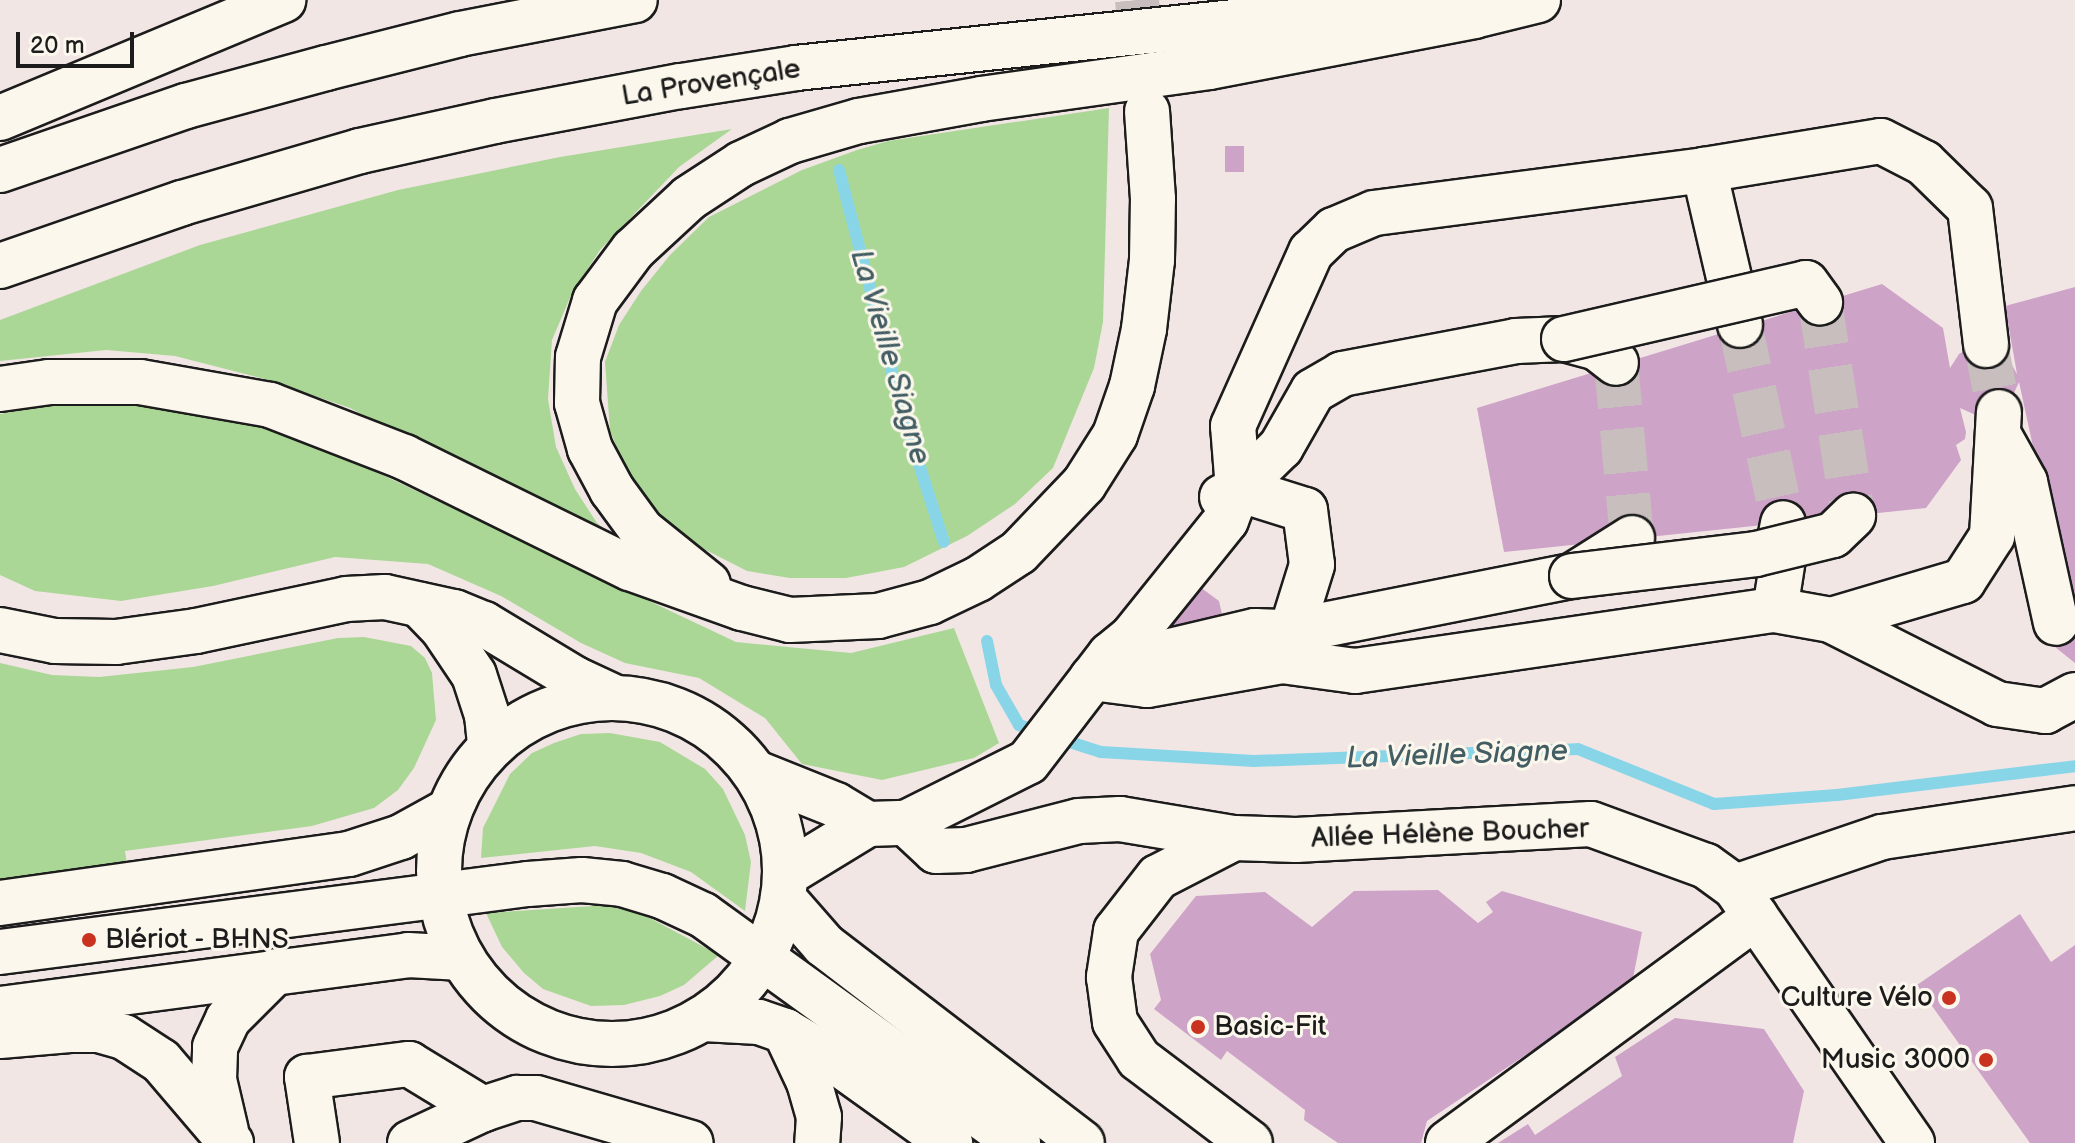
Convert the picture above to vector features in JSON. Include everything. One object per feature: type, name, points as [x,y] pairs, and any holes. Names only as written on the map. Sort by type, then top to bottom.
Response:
[{"type":"main road","points":[[0,118],[283,0]]},
{"type":"main road","points":[[0,170],[186,106],[326,68],[460,34],[635,0]]},
{"type":"main road","name":"La Provençale","points":[[0,266],[182,203],[360,151],[495,121],[681,86],[796,68],[1443,0]]},
{"type":"main road","points":[[742,608],[642,531],[612,490],[590,449],[577,403],[578,357],[595,301],[633,250],[689,198],[741,164],[790,141],[859,121],[981,99],[1210,67],[1474,16],[1538,0]]},
{"type":"main road","points":[[0,389],[49,382],[140,382],[270,405],[404,457],[630,568],[742,608],[790,620],[878,616],[930,602],[978,579],[1019,552],[1084,484],[1115,435],[1132,386],[1144,329],[1152,260],[1153,199],[1147,111]]},
{"type":"main road","points":[[1238,489],[1233,426],[1311,252],[1334,230],[1374,213],[1704,170],[1881,141],[1924,163],[1970,208],[1986,345]]},
{"type":"main road","points":[[1704,170],[1740,325]]},
{"type":"main road","points":[[785,886],[887,824],[1028,762],[1091,680],[1116,628],[1204,505],[1238,489],[1281,447],[1313,391],[1342,374],[1516,341],[1564,339],[1806,283],[1820,302]]},
{"type":"main road","points":[[1564,339],[1597,348],[1616,363]]},
{"type":"main road","points":[[1831,620],[1963,581],[1992,536],[2000,425],[2025,482],[2056,623]]},
{"type":"main road","points":[[1238,489],[1305,510],[1312,565],[1285,647]]},
{"type":"main road","points":[[1091,680],[1147,685],[1285,647],[1572,576],[1756,554],[1833,535],[1853,516]]},
{"type":"main road","points":[[1775,610],[1783,559],[1780,539],[1783,523]]},
{"type":"main road","points":[[1572,576],[1632,538]]},
{"type":"main road","points":[[0,630],[55,641],[116,642],[196,631],[346,599],[385,597],[484,624],[575,679],[616,698]]},
{"type":"main road","points":[[420,605],[443,629],[474,675],[487,715],[490,746]]},
{"type":"main road","points":[[1285,647],[1355,671],[1775,610],[1831,620],[1997,704],[2045,711],[2075,695]]},
{"type":"main road","points":[[616,698],[670,707],[718,733],[756,773],[779,821],[785,886],[779,924],[765,957],[723,1004],[703,1019],[659,1036],[618,1044],[576,1040],[535,1026],[491,996],[462,958],[441,895],[440,861],[450,810],[464,780],[490,746],[511,727],[543,710],[576,702],[616,698]]},
{"type":"main road","points":[[756,773],[887,824]]},
{"type":"main road","points":[[1448,1143],[1746,902],[1882,837],[2075,808]]},
{"type":"main road","points":[[0,903],[349,854],[401,837],[450,810]]},
{"type":"main road","name":"Allée Hélène Boucher","points":[[887,824],[936,851],[966,850],[1093,821],[1120,819],[1234,838],[1296,840],[1591,824],[1706,866],[1746,902]]},
{"type":"main road","name":"Allée Hélène Boucher","points":[[1234,838],[1158,877],[1116,931],[1109,977],[1115,1022],[1139,1059],[1250,1143]]},
{"type":"main road","points":[[0,952],[568,881],[622,884],[662,896],[703,915],[1018,1143]]},
{"type":"main road","points":[[785,886],[824,945],[1082,1143]]},
{"type":"main road","points":[[1746,902],[1900,1139]]},
{"type":"main road","points":[[0,1009],[408,955],[462,958]]},
{"type":"main road","points":[[229,1140],[214,1080],[215,1047],[228,1019],[276,971]]},
{"type":"main road","points":[[703,1019],[759,1022],[785,1031],[834,1060],[950,1143]]},
{"type":"main road","points":[[0,1036],[99,1030],[124,1037],[153,1053],[229,1140]]},
{"type":"main road","points":[[785,1031],[815,1105],[817,1143]]},
{"type":"main road","points":[[834,1060],[951,1093]]},
{"type":"main road","points":[[317,1143],[307,1077],[409,1064],[483,1109]]},
{"type":"main road","points":[[410,1143],[483,1109],[517,1098],[536,1098],[626,1134],[691,1143]]},
{"type":"green space","points":[[1109,108],[1103,322],[1094,368],[1053,468],[1015,504],[967,536],[904,567],[846,578],[790,578],[747,571],[704,549],[662,516],[629,476],[610,431],[605,362],[619,325],[641,291],[670,255],[709,217],[802,170],[888,141]]},
{"type":"green space","points":[[732,129],[679,167],[600,250],[572,293],[552,340],[548,399],[556,447],[575,489],[597,523],[640,558],[511,494],[350,408],[265,379],[175,356],[106,350],[0,361],[0,320],[200,245],[398,190],[560,157]]},
{"type":"green space","points":[[67,402],[170,404],[273,427],[387,477],[736,642],[851,653],[954,628],[999,743],[974,758],[882,780],[802,764],[765,718],[699,678],[625,663],[581,643],[501,596],[428,564],[335,557],[213,586],[121,601],[35,591],[0,575],[0,414]]},
{"type":"green space","points":[[364,637],[411,646],[425,658],[432,673],[436,720],[414,768],[398,790],[374,808],[312,826],[125,851],[128,871],[0,890],[0,663],[52,675],[99,677],[193,667],[338,638]]},
{"type":"green space","points":[[610,733],[660,742],[705,769],[723,789],[745,835],[751,862],[745,911],[691,872],[641,853],[595,846],[481,858],[483,828],[510,774],[532,753],[554,743],[581,734]]},
{"type":"green space","points":[[609,905],[646,916],[719,955],[684,985],[660,996],[624,1005],[591,1006],[543,989],[524,973],[502,947],[486,913]]},
{"type":"building","points":[[1225,146],[1244,146],[1244,172],[1225,172]]},
{"type":"building","points":[[1882,284],[1943,328],[1950,368],[1959,354],[1970,348],[2005,353],[2017,374],[2005,306],[2075,287],[2075,663],[2045,639],[2067,604],[2019,382],[2009,404],[1980,417],[1960,408],[1966,432],[1965,439],[1956,445],[1961,460],[1926,508],[1504,552],[1477,408]]},
{"type":"building","points":[[1200,587],[1219,601],[1224,623],[1167,633]]},
{"type":"building","points":[[1438,890],[1478,923],[1493,912],[1486,902],[1502,891],[1642,932],[1630,994],[1574,1034],[1569,1026],[1427,1121],[1421,1143],[1338,1143],[1304,1120],[1305,1110],[1227,1051],[1221,1060],[1154,1009],[1161,1000],[1150,954],[1196,896],[1265,892],[1312,927],[1354,891]]},
{"type":"building","points":[[2020,914],[2051,962],[2075,945],[2075,1143],[2030,1143],[1917,985]]},
{"type":"building","points":[[1675,1018],[1764,1029],[1804,1091],[1793,1143],[1498,1143],[1528,1124],[1535,1135],[1622,1076],[1615,1057]]},
{"type":"waterway","name":"La Vieille Siagne","points":[[839,170],[904,417],[944,542]]},
{"type":"waterway","name":"La Vieille Siagne","points":[[987,641],[996,685],[1019,725],[1039,732]]},
{"type":"waterway","name":"La Vieille Siagne","points":[[1057,738],[1101,752],[1254,761],[1578,749],[1714,804],[1837,795],[2075,766]]},
{"type":"tunnel","points":[[1137,0],[1143,69]]},
{"type":"tunnel","points":[[1820,302],[1853,516]]},
{"type":"tunnel","points":[[1740,325],[1783,523]]},
{"type":"tunnel","points":[[1986,345],[1999,412]]},
{"type":"tunnel","points":[[1616,363],[1632,538]]},
{"type":"place","name":"Blériot - BHNS","points":[[89,940]]},
{"type":"place","name":"Culture Vélo","points":[[1949,998]]},
{"type":"place","name":"Basic-Fit","points":[[1198,1027]]},
{"type":"place","name":"Music 3000","points":[[1986,1060]]}]
